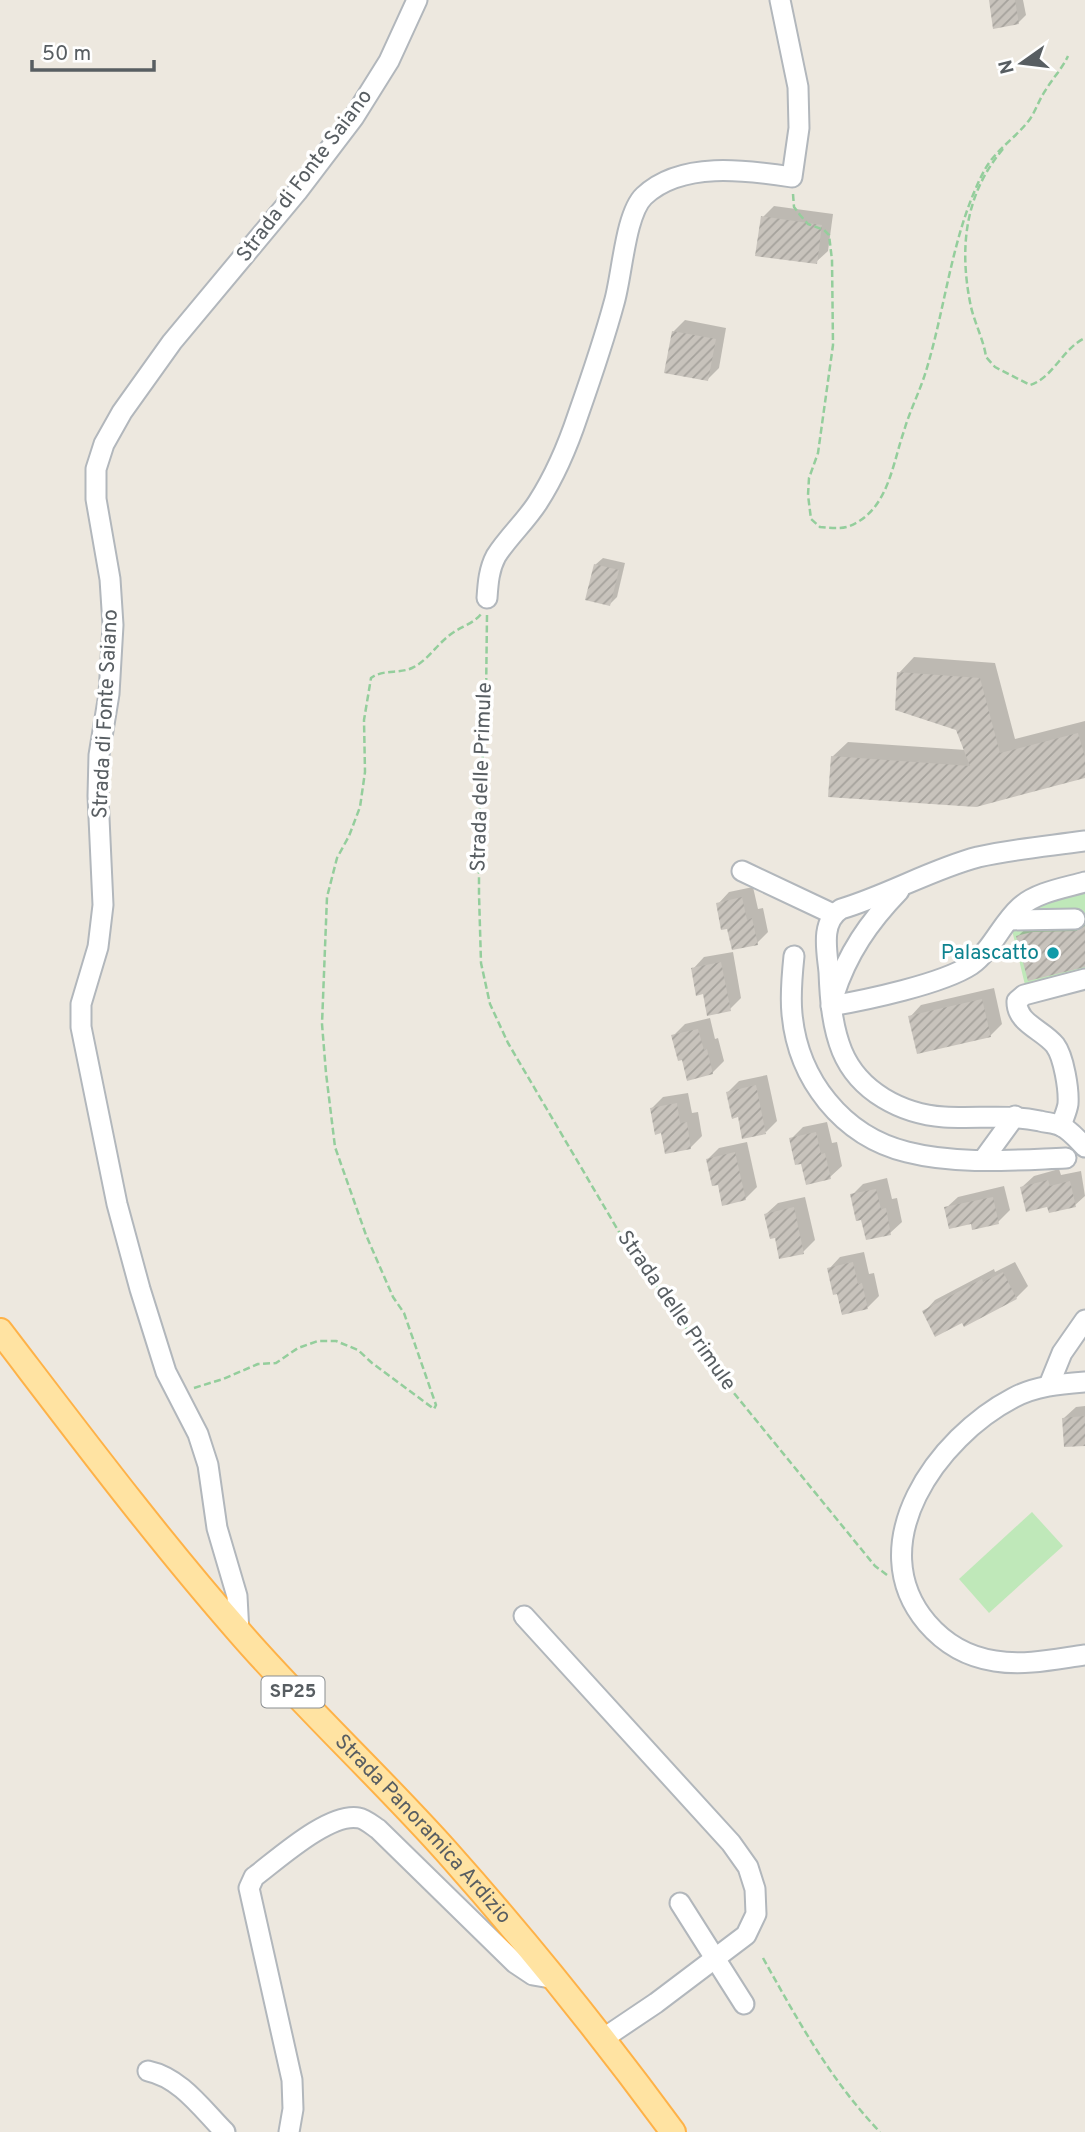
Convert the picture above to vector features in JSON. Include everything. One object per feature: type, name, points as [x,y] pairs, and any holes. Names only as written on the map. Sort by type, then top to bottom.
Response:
[{"type":"main road","name":"Strada Panoramica Ardizio","points":[[0,1331],[120,1488],[239,1633],[445,1851],[604,2038],[673,2132]]},
{"type":"street","name":"Strada di Fonte Saiano","points":[[239,1633],[237,1596],[217,1528],[208,1465],[198,1434],[166,1372],[117,1204],[81,1027],[81,1004],[98,947],[103,905],[99,755],[109,694],[113,625],[110,579],[96,499],[96,470],[104,444],[122,412],[172,342],[297,192],[354,117],[389,61],[418,0]]},
{"type":"street","points":[[487,598],[489,575],[496,557],[537,504],[562,458],[615,301],[632,216],[640,199],[656,186],[683,176],[753,171],[792,177],[799,128],[798,87],[780,0]]},
{"type":"street","points":[[1076,1135],[1016,1116],[944,1117],[916,1113],[891,1103],[870,1089],[854,1071],[843,1052],[831,1006],[826,941],[833,914],[937,871],[978,858],[1085,841]]},
{"type":"street","points":[[742,871],[833,914]]},
{"type":"street","points":[[831,1006],[861,1001],[946,977],[970,965],[987,950],[1020,907],[1037,897],[1085,882]]},
{"type":"street","points":[[831,1006],[841,973],[855,944],[875,916],[903,887]]},
{"type":"street","points":[[1009,920],[1074,919]]},
{"type":"street","points":[[794,956],[791,1013],[796,1039],[806,1069],[829,1104],[844,1120],[872,1139],[906,1152],[984,1160],[1066,1158]]},
{"type":"street","points":[[1076,1135],[1068,1104],[1064,1065],[1057,1047],[1041,1031],[1022,1019],[1017,1010],[1017,1001],[1024,995],[1085,979]]},
{"type":"street","points":[[984,1160],[1016,1116]]},
{"type":"street","points":[[1049,1385],[1062,1353],[1085,1320]]},
{"type":"street","points":[[1085,1382],[1049,1385],[1015,1396],[979,1419],[945,1453],[919,1490],[905,1525],[901,1558],[905,1589],[920,1614],[939,1636],[965,1653],[995,1661],[1031,1662],[1085,1655]]},
{"type":"street","points":[[524,1616],[731,1843],[748,1867],[755,1889],[756,1914],[746,1935],[656,2003],[604,2038]]},
{"type":"street","points":[[289,2132],[293,2109],[292,2080],[249,1888],[254,1877],[327,1824],[347,1818],[360,1818],[378,1829],[515,1963],[533,1975],[556,1979]]},
{"type":"street","points":[[680,1903],[744,2004]]},
{"type":"street","points":[[148,2071],[175,2081],[225,2132]]},
{"type":"path","points":[[1068,56],[1064,66],[1044,92],[1029,123],[988,168],[968,220],[964,257],[971,307],[987,350],[986,357],[995,367],[1026,384],[1035,384],[1073,345],[1085,338]]},
{"type":"path","points":[[792,177],[794,207],[808,224],[824,230],[829,235],[832,260],[834,345],[818,453],[809,478],[808,508],[811,519],[820,527],[847,527],[858,523],[869,513],[884,492],[926,373],[951,263],[978,183],[993,156],[1029,120],[1038,107]]},
{"type":"path","points":[[179,1398],[199,1385],[223,1380],[258,1364],[276,1363],[298,1348],[318,1341],[336,1341],[358,1350],[434,1409],[436,1405],[407,1319],[393,1297],[366,1235],[335,1147],[323,1035],[325,925],[327,897],[337,858],[360,807],[365,772],[364,720],[370,678],[382,673],[405,670],[424,660],[449,635],[475,621],[487,598]]},
{"type":"path","name":"Strada delle Primule","points":[[487,598],[479,894],[481,963],[490,1004],[508,1043],[622,1237],[720,1376],[875,1566],[905,1589]]},
{"type":"path","points":[[762,1958],[809,2040],[859,2110],[880,2132]]},
{"type":"green space","points":[[1085,892],[1085,988],[1029,1002],[1012,930],[1027,914],[1036,909]]},
{"type":"green space","points":[[1032,1512],[1063,1546],[989,1613],[959,1579]]},
{"type":"building","points":[[989,0],[1015,0],[1019,24],[993,29]]},
{"type":"building","points":[[761,216],[822,225],[817,264],[755,256]]},
{"type":"building","points":[[672,331],[716,339],[708,381],[664,373]]},
{"type":"building","points":[[594,564],[619,570],[610,606],[585,600]]},
{"type":"building","points":[[897,672],[980,678],[1000,753],[1078,733],[1085,757],[1085,778],[976,807],[828,797],[831,756],[970,766],[956,730],[895,710]]},
{"type":"building","points":[[742,897],[747,920],[752,918],[758,945],[732,950],[727,929],[721,930],[716,903]]},
{"type":"building","name":"Palascatto","points":[[1085,926],[1085,967],[1028,981],[1016,936],[1032,932],[1076,931]]},
{"type":"building","points":[[721,962],[731,1011],[707,1016],[703,994],[696,996],[691,968]]},
{"type":"building","points":[[982,999],[991,1037],[917,1054],[908,1016]]},
{"type":"building","points":[[698,1029],[704,1050],[707,1049],[713,1074],[687,1081],[682,1060],[678,1061],[671,1035]]},
{"type":"building","points":[[756,1085],[766,1134],[742,1139],[738,1117],[732,1119],[726,1092]]},
{"type":"building","points":[[677,1103],[680,1123],[687,1122],[691,1149],[665,1154],[661,1133],[655,1135],[650,1108]]},
{"type":"building","points":[[816,1132],[821,1154],[825,1153],[831,1179],[806,1185],[801,1164],[795,1165],[789,1138]]},
{"type":"building","points":[[735,1152],[746,1200],[722,1206],[718,1185],[712,1186],[706,1159]]},
{"type":"building","points":[[1048,1180],[1050,1186],[1070,1181],[1076,1207],[1049,1213],[1047,1207],[1026,1212],[1020,1187]]},
{"type":"building","points":[[876,1189],[881,1209],[886,1208],[891,1235],[866,1240],[861,1220],[856,1221],[850,1194]]},
{"type":"building","points":[[993,1197],[999,1224],[972,1230],[971,1224],[949,1229],[944,1207]]},
{"type":"building","points":[[794,1207],[804,1254],[779,1259],[775,1238],[770,1239],[764,1214]]},
{"type":"building","points":[[853,1262],[858,1284],[862,1283],[868,1309],[842,1315],[837,1294],[833,1295],[827,1268]]},
{"type":"building","points":[[1003,1272],[1017,1299],[964,1327],[962,1323],[935,1337],[922,1311],[982,1279],[983,1282]]},
{"type":"building","points":[[1085,1416],[1085,1446],[1064,1447],[1062,1418]]},
{"type":"place","name":"Palascatto","points":[[1053,953]]}]
